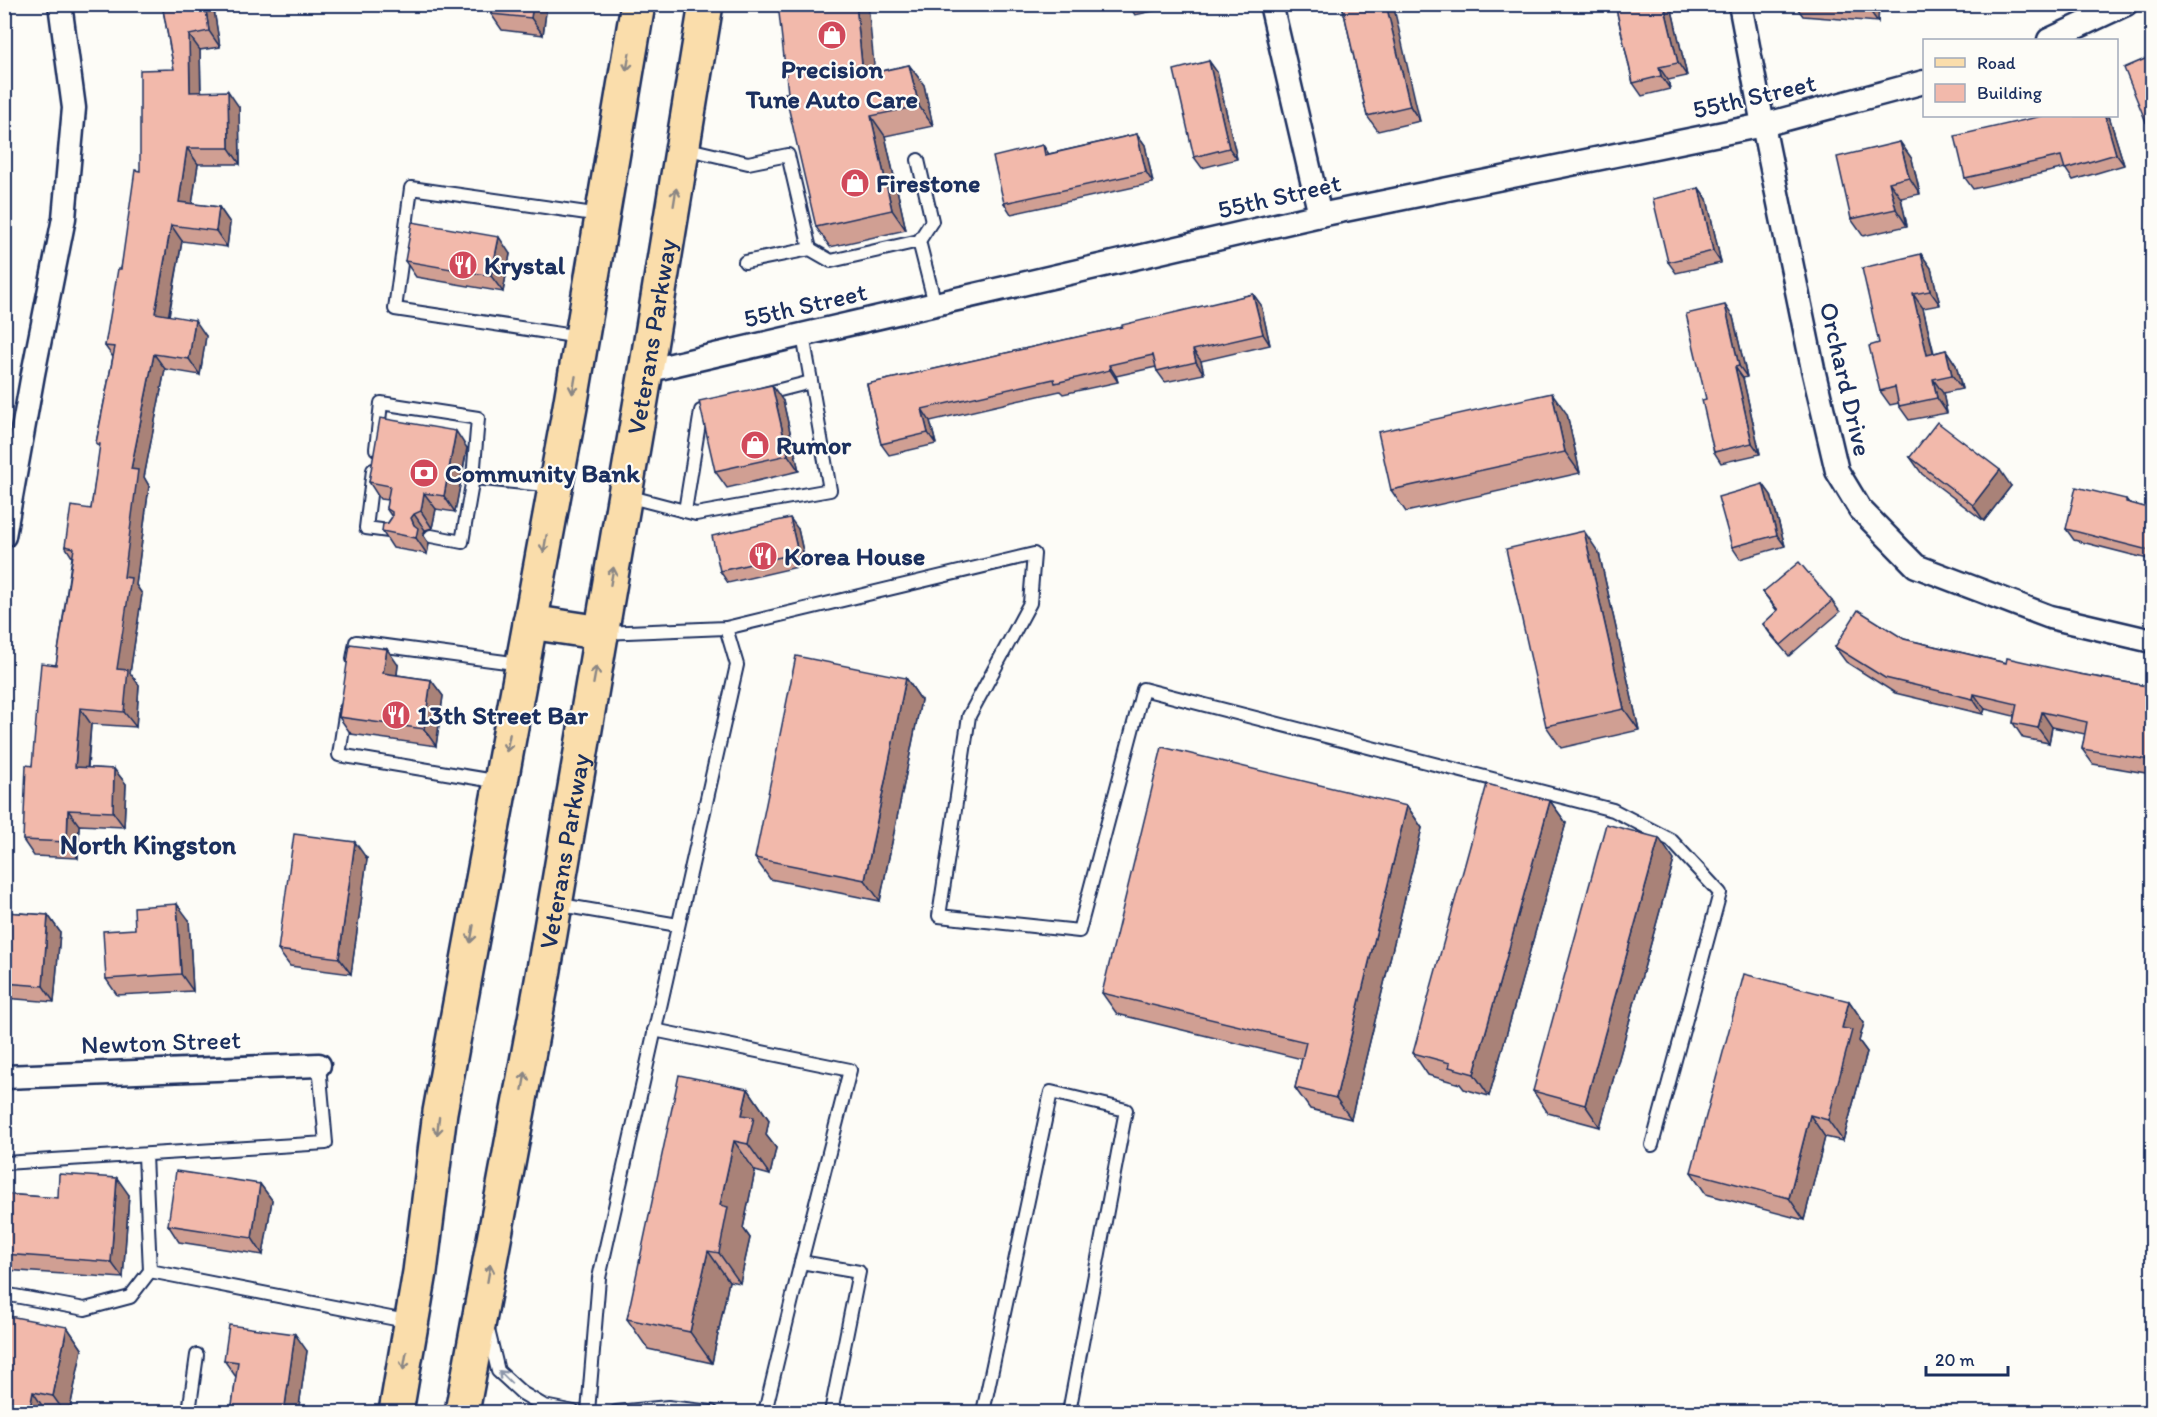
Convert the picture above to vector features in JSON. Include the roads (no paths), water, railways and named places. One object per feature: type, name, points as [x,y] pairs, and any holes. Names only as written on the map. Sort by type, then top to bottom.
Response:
[{"type":"main road","points":[[396,1413],[420,1272],[440,1112],[582,338],[638,4]]},
{"type":"main road","name":"Veterans Parkway","points":[[462,1413],[483,1309],[602,633],[705,4]]},
{"type":"main road","points":[[530,622],[602,633]]},
{"type":"street","points":[[4,536],[64,218],[74,108],[60,4]]},
{"type":"street","points":[[1271,4],[1320,215]]},
{"type":"street","name":"Orchard Drive","points":[[1740,4],[1813,369],[1837,471],[1860,509],[1916,566],[2050,617],[2152,641]]},
{"type":"street","points":[[2051,39],[2126,4]]},
{"type":"street","name":"55th Street","points":[[646,371],[1320,215],[1763,125],[1923,82]]},
{"type":"street","name":"Newton Street","points":[[4,1077],[319,1065]]},
{"type":"lane","points":[[682,148],[748,163],[788,155],[810,249]]},
{"type":"lane","points":[[745,262],[810,249],[831,261],[919,241],[932,221],[918,160]]},
{"type":"lane","points":[[582,338],[395,309],[411,188],[602,215]]},
{"type":"lane","points":[[919,241],[935,304]]},
{"type":"lane","points":[[625,495],[696,514],[830,490],[803,335]]},
{"type":"lane","points":[[685,511],[701,411],[811,382]]},
{"type":"lane","points":[[396,532],[366,528],[381,403],[478,418],[473,478],[462,542],[431,536]]},
{"type":"lane","points":[[473,478],[555,486]]},
{"type":"lane","points":[[602,633],[726,628],[1034,554],[1030,603],[969,716],[939,916],[1079,931],[1143,689],[1613,810],[1671,840],[1720,893],[1652,1145]]},
{"type":"lane","points":[[588,1413],[599,1278],[737,665],[726,628]]},
{"type":"lane","points":[[351,676],[356,642],[522,664]]},
{"type":"lane","points":[[347,699],[339,755],[500,783]]},
{"type":"lane","points":[[555,904],[678,925]]},
{"type":"lane","points":[[654,1030],[850,1070],[765,1413]]},
{"type":"lane","points":[[4,1163],[326,1143],[319,1065]]},
{"type":"lane","points":[[983,1413],[1051,1092],[1126,1110],[1069,1413]]},
{"type":"lane","points":[[4,1294],[85,1309],[130,1297],[150,1270],[145,1155]]},
{"type":"lane","points":[[801,1262],[859,1272],[831,1413]]},
{"type":"lane","points":[[150,1270],[411,1322]]},
{"type":"lane","points":[[483,1309],[498,1371],[522,1393],[544,1406],[574,1413]]},
{"type":"lane","points":[[189,1413],[197,1355]]},
{"type":"lane","points":[[616,1413],[668,1407],[712,1413]]},
{"type":"place","name":"Precision Tune Auto Care","points":[[832,35]]},
{"type":"place","name":"Firestone","points":[[855,183]]},
{"type":"place","name":"Krystal","points":[[463,265]]},
{"type":"place","name":"Rumor","points":[[755,445]]},
{"type":"place","name":"Community Bank","points":[[424,473]]},
{"type":"place","name":"Korea House","points":[[763,556]]},
{"type":"place","name":"13th Street Bar","points":[[396,715]]},
{"type":"district","name":"North Kingston","points":[[148,845]]}]
